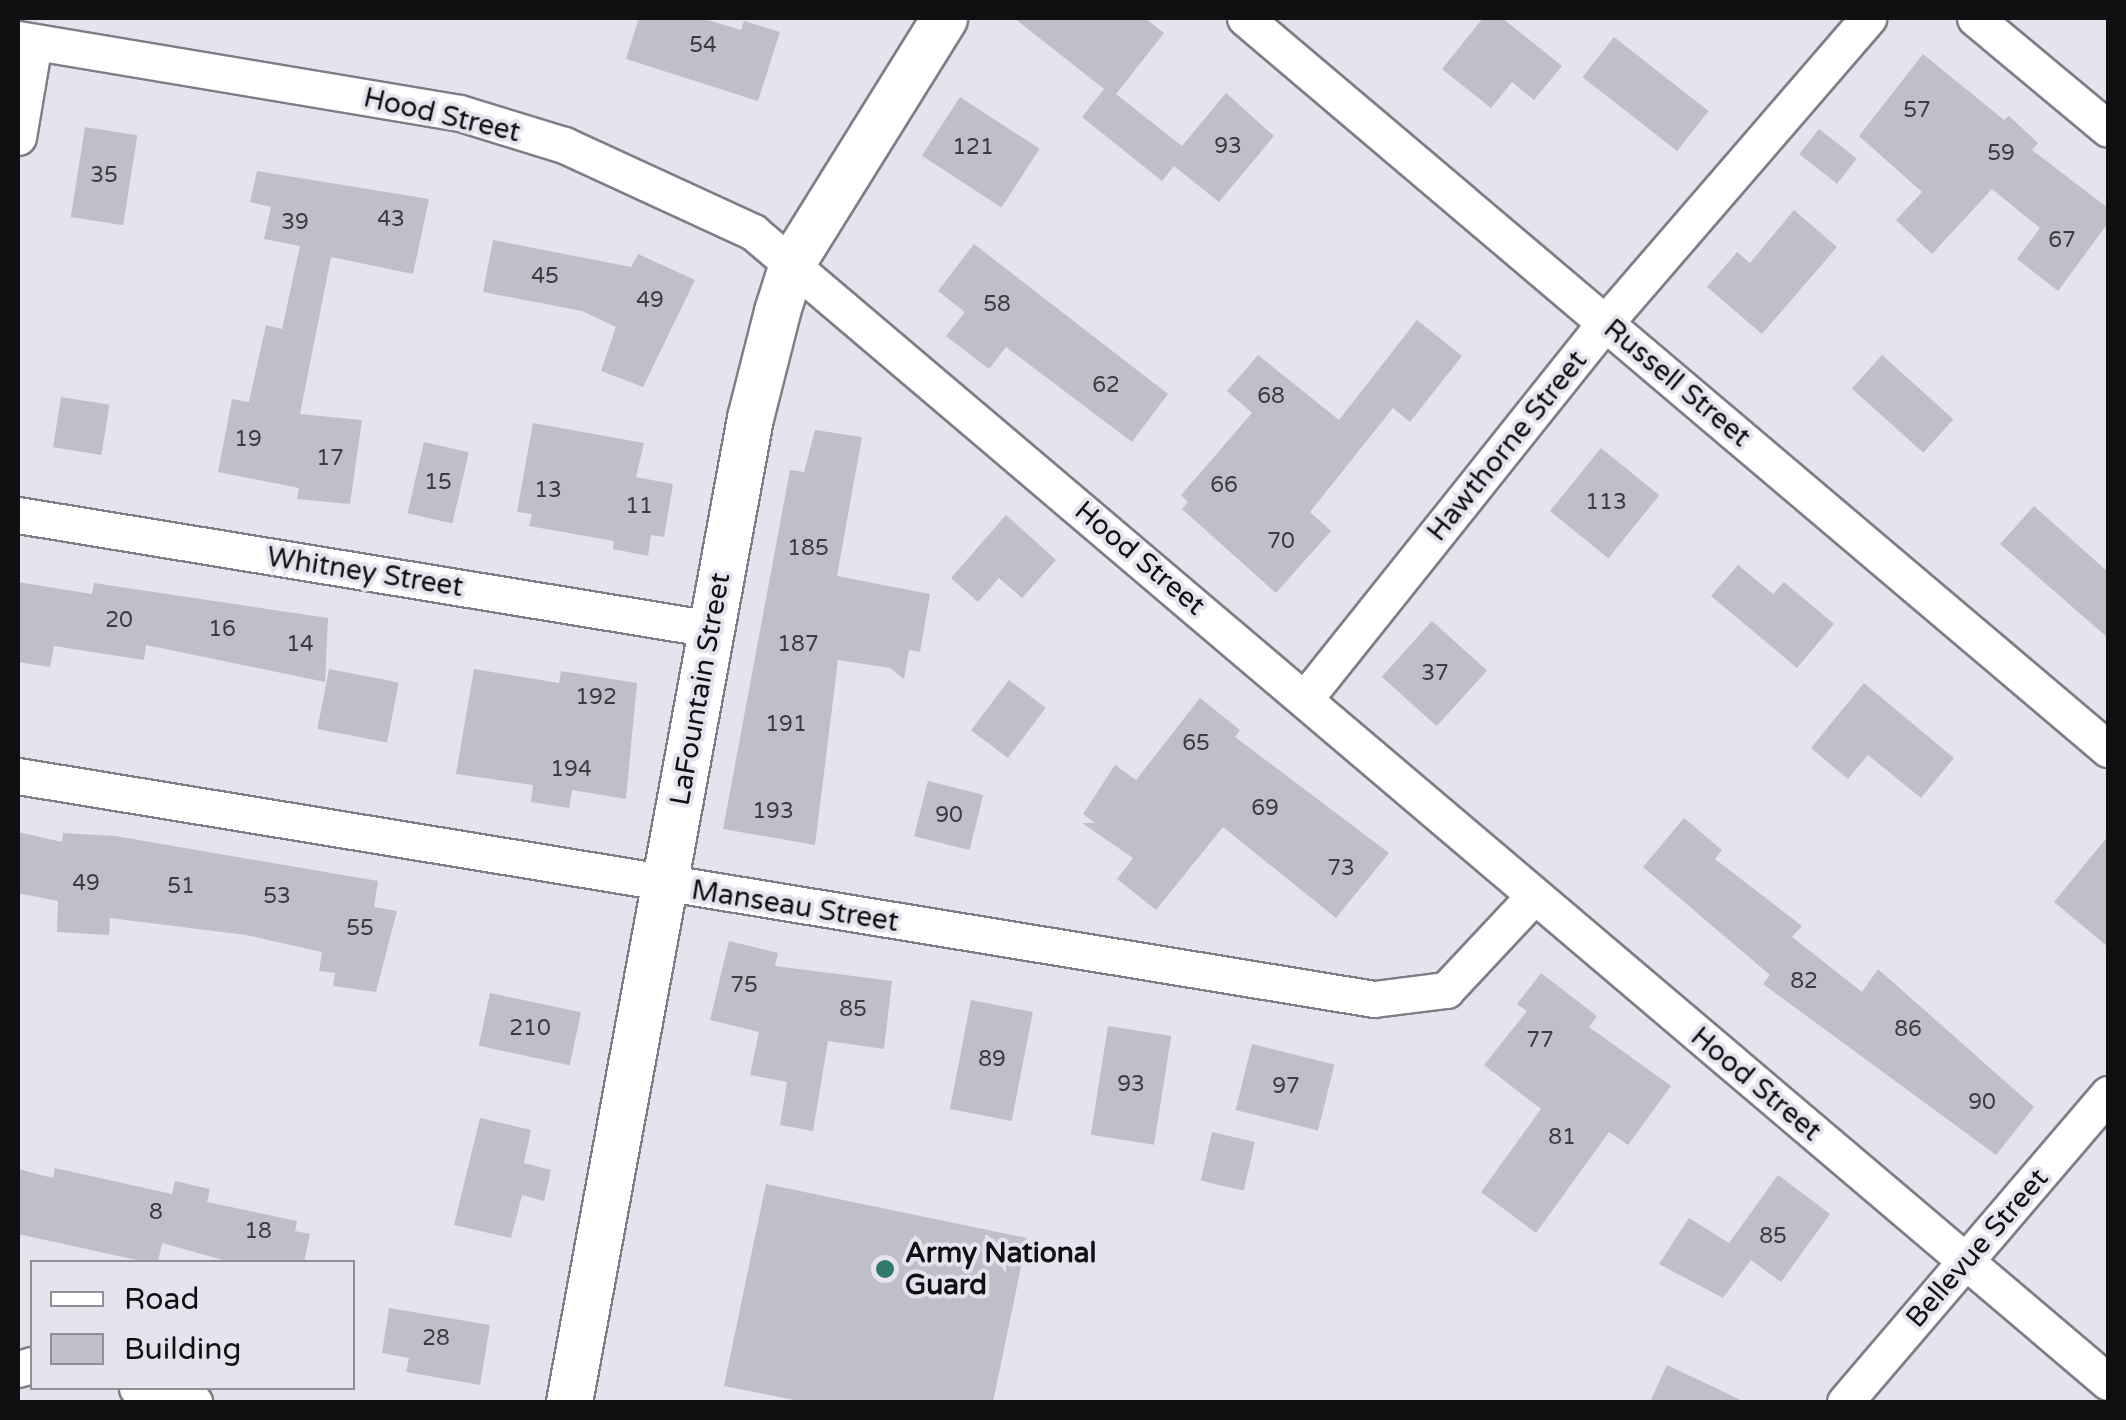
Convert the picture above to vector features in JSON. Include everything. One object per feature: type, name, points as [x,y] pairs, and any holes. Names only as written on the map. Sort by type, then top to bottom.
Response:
[{"type":"street","name":"LaFountain Street","points":[[569,1402],[750,418],[794,261],[944,18]]},
{"type":"street","name":"Russell Street","points":[[1244,18],[2108,749]]},
{"type":"street","name":"Hawthorne Street","points":[[1306,696],[1605,323],[1868,18]]},
{"type":"street","points":[[1975,18],[2108,129]]},
{"type":"street","name":"Hood Street","points":[[26,40],[460,114],[564,145],[752,232],[794,261],[1306,696],[1533,897],[2108,1382]]},
{"type":"street","points":[[18,137],[26,40]]},
{"type":"street","name":"Whitney Street","points":[[18,515],[712,629]]},
{"type":"street","name":"Manseau Street","points":[[18,776],[664,884],[1401,1000],[1446,990],[1465,975],[1533,897]]},
{"type":"street","name":"Bellevue Street","points":[[1845,1402],[2108,1094]]},
{"type":"street","points":[[145,1390],[194,1402]]},
{"type":"building","points":[[639,18],[701,18],[741,30],[744,21],[780,32],[758,101],[626,59]]},
{"type":"building","points":[[1014,18],[1145,18],[1164,33],[1116,94],[1182,146],[1226,93],[1274,136],[1219,202],[1174,166],[1162,181],[1082,117],[1104,89]]},
{"type":"building","points":[[1483,18],[1502,18],[1562,66],[1534,100],[1512,82],[1491,108],[1442,69]]},
{"type":"building","points":[[1614,37],[1709,111],[1677,151],[1583,77]]},
{"type":"building","points":[[1923,54],[2004,120],[2009,116],[2038,143],[2032,150],[2108,208],[2108,223],[2058,291],[2017,259],[2040,228],[1992,189],[1932,254],[1896,220],[1922,192],[1859,136]]},
{"type":"building","points":[[960,97],[1040,149],[1002,207],[922,156]]},
{"type":"building","points":[[85,127],[137,135],[123,225],[71,217]]},
{"type":"building","points":[[1819,129],[1857,159],[1837,184],[1799,154]]},
{"type":"building","points":[[257,171],[429,199],[413,274],[331,257],[300,414],[362,420],[350,504],[297,499],[299,488],[218,472],[232,399],[249,402],[266,325],[282,329],[300,246],[264,239],[271,207],[250,202]]},
{"type":"building","points":[[1794,210],[1837,247],[1762,334],[1707,287],[1737,252],[1750,263]]},
{"type":"building","points":[[493,240],[631,267],[638,254],[695,280],[643,387],[601,371],[616,327],[582,311],[483,292]]},
{"type":"building","points":[[974,244],[1168,394],[1132,442],[1006,347],[989,369],[946,336],[965,312],[938,291]]},
{"type":"building","points":[[1417,320],[1462,356],[1410,422],[1393,408],[1310,512],[1331,531],[1276,593],[1182,509],[1188,502],[1181,495],[1252,413],[1227,391],[1258,355],[1339,420]]},
{"type":"building","points":[[1882,355],[1953,419],[1923,453],[1852,388]]},
{"type":"building","points":[[61,397],[109,405],[101,455],[53,447]]},
{"type":"building","points":[[533,423],[644,443],[636,477],[673,484],[664,537],[651,535],[648,556],[613,549],[614,541],[529,526],[532,514],[517,512]]},
{"type":"building","points":[[815,430],[862,437],[837,576],[930,594],[920,652],[909,650],[904,679],[890,668],[838,660],[815,845],[723,829],[790,470],[804,472]]},
{"type":"building","points":[[424,442],[469,452],[452,523],[408,513]]},
{"type":"building","points":[[1601,448],[1659,495],[1608,558],[1550,511]]},
{"type":"building","points":[[2034,506],[2108,572],[2108,638],[2000,544]]},
{"type":"building","points":[[1006,515],[1056,560],[1022,598],[999,578],[978,602],[951,578]]},
{"type":"building","points":[[1738,565],[1773,594],[1784,582],[1834,624],[1797,668],[1711,596]]},
{"type":"building","points":[[18,582],[92,594],[94,583],[328,618],[325,682],[146,645],[144,660],[54,646],[50,667],[18,662]]},
{"type":"building","points":[[1432,621],[1487,671],[1437,726],[1382,677]]},
{"type":"building","points":[[329,669],[399,683],[387,742],[317,729]]},
{"type":"building","points":[[474,669],[559,683],[561,671],[637,683],[626,799],[572,790],[569,808],[531,802],[533,785],[456,774]]},
{"type":"building","points":[[1009,680],[1046,708],[1008,758],[971,730]]},
{"type":"building","points":[[1864,683],[1954,758],[1921,798],[1868,755],[1848,779],[1811,748]]},
{"type":"building","points":[[1200,698],[1240,730],[1235,737],[1389,853],[1336,918],[1223,827],[1156,910],[1117,879],[1133,858],[1082,823],[1095,823],[1083,814],[1115,765],[1136,780]]},
{"type":"building","points":[[928,781],[983,795],[970,850],[914,836]]},
{"type":"building","points":[[1684,818],[1722,850],[1715,859],[1802,926],[1792,937],[1862,992],[1878,969],[2034,1107],[1996,1155],[1763,984],[1770,975],[1643,867]]},
{"type":"building","points":[[18,832],[62,842],[63,833],[115,836],[378,881],[374,907],[397,911],[376,992],[333,986],[335,973],[319,971],[322,952],[246,935],[110,918],[109,935],[57,932],[58,901],[18,893]]},
{"type":"building","points":[[2108,836],[2108,947],[2054,902]]},
{"type":"building","points":[[729,941],[778,953],[775,966],[892,981],[884,1049],[828,1041],[813,1131],[780,1125],[787,1082],[750,1075],[759,1032],[710,1020]]},
{"type":"building","points":[[1541,973],[1597,1016],[1589,1027],[1671,1086],[1628,1145],[1609,1132],[1536,1233],[1481,1192],[1541,1109],[1484,1065],[1527,1011],[1517,1004]]},
{"type":"building","points":[[490,993],[581,1012],[570,1065],[479,1046]]},
{"type":"building","points":[[971,1000],[1033,1012],[1012,1121],[950,1109]]},
{"type":"building","points":[[1108,1026],[1171,1036],[1154,1145],[1091,1135]]},
{"type":"building","points":[[1252,1044],[1334,1065],[1318,1131],[1236,1110]]},
{"type":"building","points":[[480,1118],[531,1130],[524,1163],[551,1170],[544,1201],[522,1195],[511,1238],[454,1225]]},
{"type":"building","points":[[1212,1132],[1255,1142],[1244,1191],[1201,1181]]},
{"type":"building","points":[[55,1168],[172,1194],[175,1181],[210,1189],[207,1202],[297,1221],[295,1231],[310,1234],[304,1260],[223,1260],[162,1243],[158,1260],[137,1260],[18,1234],[18,1169],[53,1178]]},
{"type":"building","points":[[1778,1175],[1830,1214],[1781,1282],[1751,1260],[1723,1298],[1659,1264],[1689,1218],[1729,1243]]},
{"type":"building","name":"Army National Guard","points":[[766,1184],[1027,1238],[993,1402],[804,1402],[724,1386]]},
{"type":"building","points":[[389,1308],[490,1325],[480,1385],[406,1372],[409,1358],[382,1353]]},
{"type":"building","points":[[1667,1365],[1745,1402],[1650,1402]]},
{"type":"place","name":"Army National Guard","points":[[885,1269]]}]
